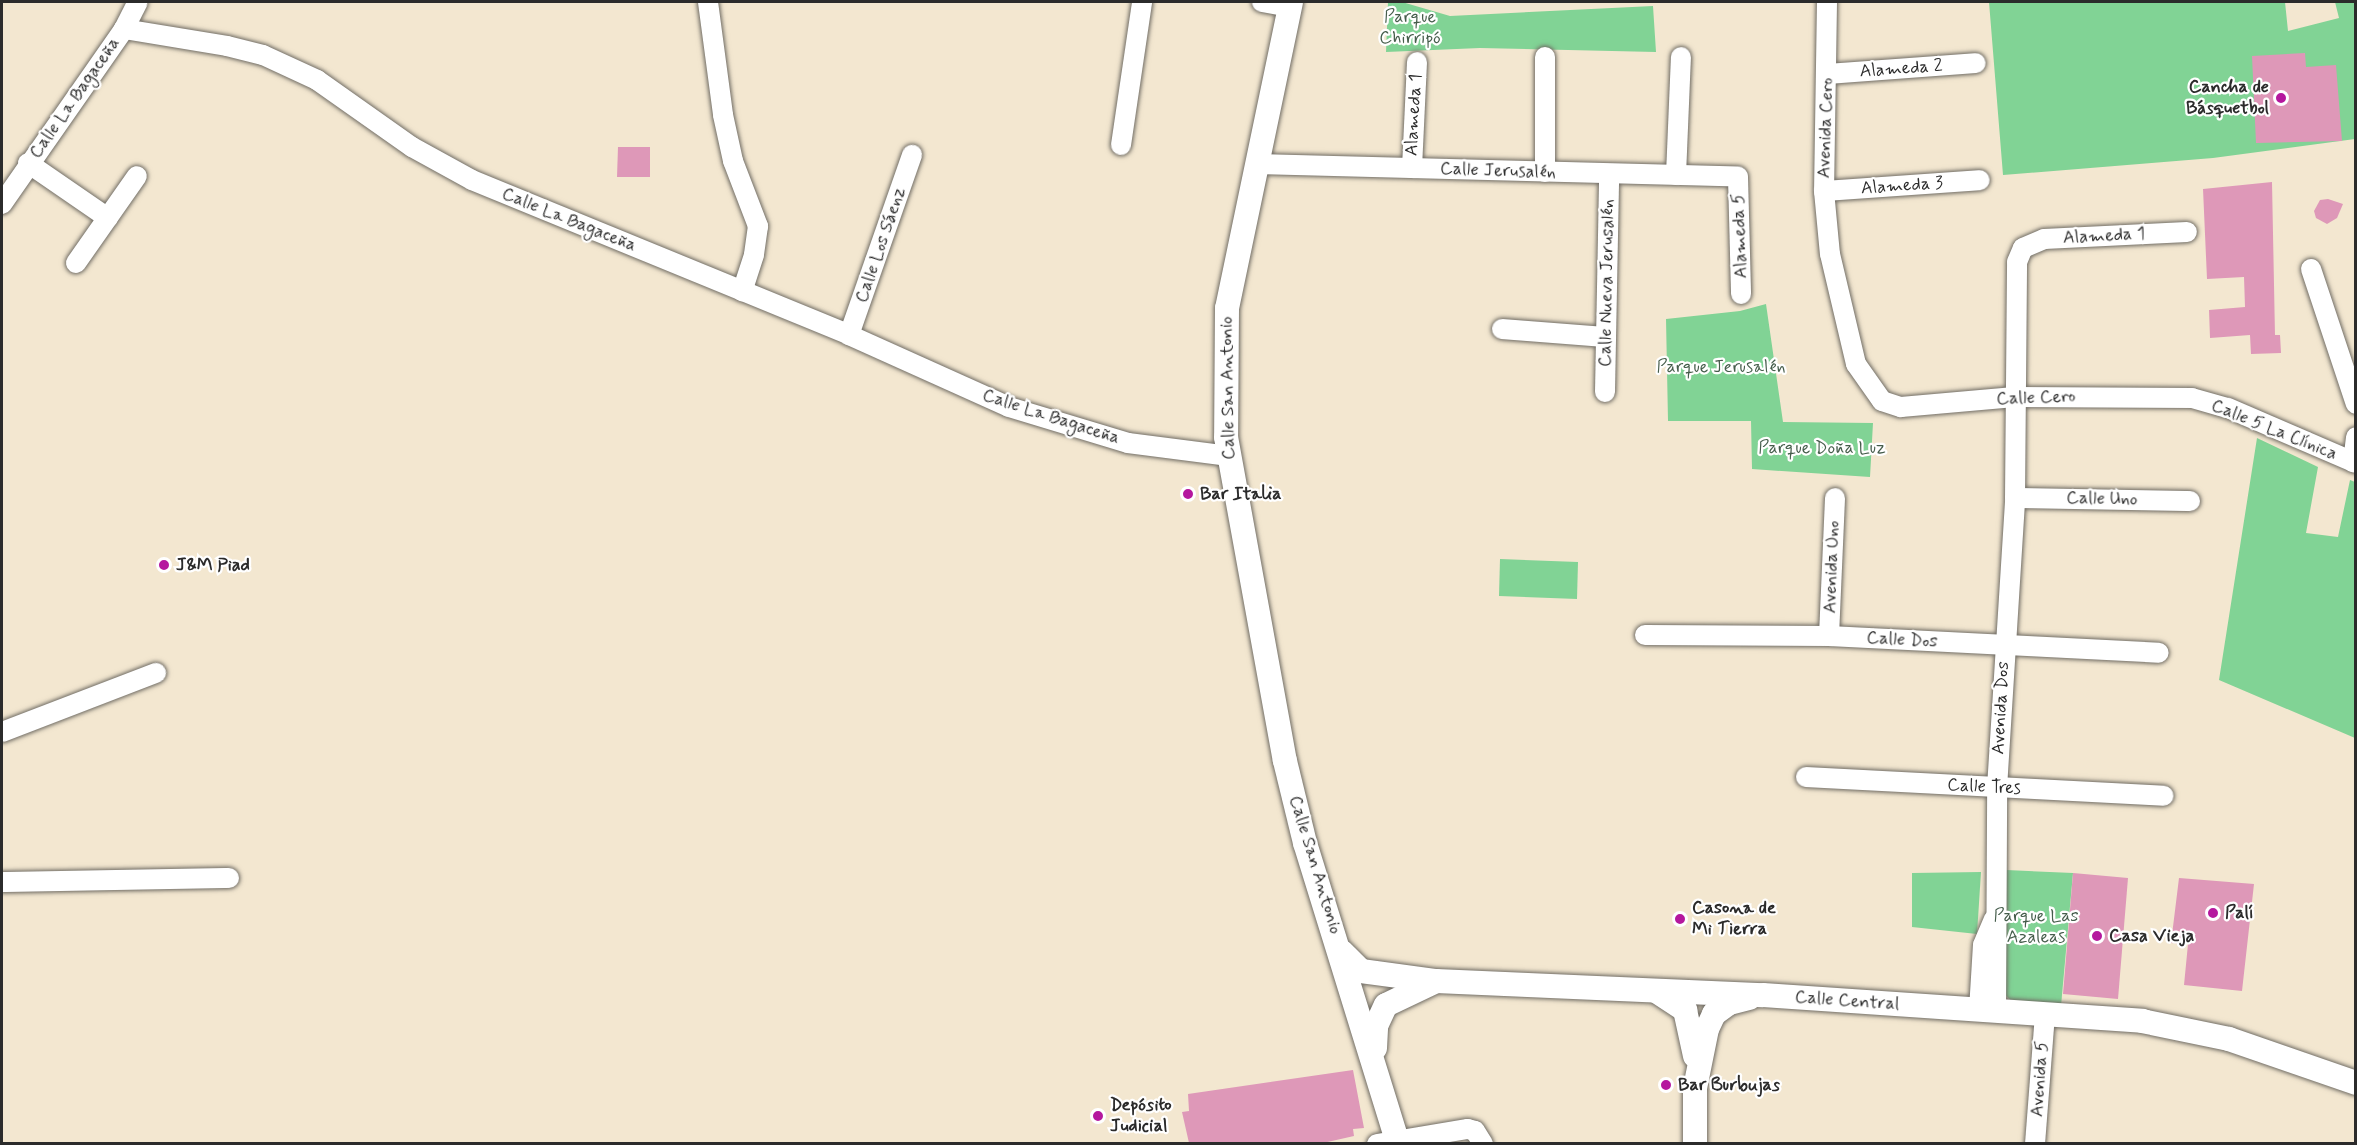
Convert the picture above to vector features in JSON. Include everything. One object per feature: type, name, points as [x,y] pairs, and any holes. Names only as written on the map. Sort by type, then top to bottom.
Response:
[{"type":"main road","name":"Calle San Antonio","points":[[1291,4],[1227,308],[1228,456],[1286,761],[1305,843],[1375,1061],[1391,1142]]},
{"type":"main road","name":"Calle Central","points":[[1340,949],[1361,971],[1436,981],[1763,995],[2142,1021],[2229,1039],[2355,1083]]},
{"type":"main road","points":[[1375,1061],[1376,1026],[1386,1005],[1404,993],[1436,981]]},
{"type":"main road","points":[[1656,991],[1685,1010],[1695,1052],[1695,1143]]},
{"type":"main road","points":[[1695,1088],[1702,1047],[1714,1014],[1729,1003],[1763,995]]},
{"type":"street","points":[[124,28],[138,2]]},
{"type":"street","points":[[708,2],[723,115],[734,161],[758,226],[754,255],[742,291]]},
{"type":"street","points":[[1120,145],[1142,2]]},
{"type":"street","points":[[1262,2],[1291,4]]},
{"type":"street","name":"Avenida Cero","points":[[1827,2],[1824,191],[1830,254],[1856,364],[1882,401]]},
{"type":"street","name":"Calle La Bagaceña","points":[[2,204],[28,163],[124,28],[227,46],[291,66],[317,80],[412,147],[472,180],[849,336],[1009,407],[1128,443],[1228,456]]},
{"type":"street","points":[[1545,57],[1545,172]]},
{"type":"street","points":[[1676,175],[1682,57]]},
{"type":"street","name":"Alameda 1","points":[[1412,168],[1417,62]]},
{"type":"street","name":"Alameda 2","points":[[1827,75],[1976,63]]},
{"type":"street","name":"Calle Los Sáenz","points":[[849,336],[912,155]]},
{"type":"street","points":[[28,163],[108,218]]},
{"type":"street","name":"Calle Jerusalén","points":[[1257,164],[1738,177]]},
{"type":"street","name":"Calle Nueva Jerusalén","points":[[1605,392],[1609,174]]},
{"type":"street","points":[[76,263],[137,176]]},
{"type":"street","name":"Alameda 5","points":[[1738,177],[1741,294]]},
{"type":"street","name":"Alameda 3","points":[[1824,191],[1980,180]]},
{"type":"street","name":"Alameda 1","points":[[2023,248],[2044,239],[2187,232]]},
{"type":"street","name":"Avenida Dos","points":[[1987,1011],[1983,945],[1994,919],[1997,788],[2014,498],[2015,273],[2023,248]]},
{"type":"street","points":[[2311,269],[2355,404]]},
{"type":"street","points":[[1502,329],[1605,338]]},
{"type":"street","name":"Calle Cero","points":[[1882,401],[1917,406],[2015,397],[2192,398]]},
{"type":"street","name":"Calle 5 La Clínica","points":[[2192,398],[2228,408],[2354,463]]},
{"type":"street","points":[[2354,463],[2355,437]]},
{"type":"street","name":"Avenida Uno","points":[[1829,636],[1835,498]]},
{"type":"street","name":"Calle Uno","points":[[2014,498],[2190,501]]},
{"type":"street","name":"Calle Dos","points":[[1645,635],[1829,636],[2159,653]]},
{"type":"street","points":[[2,732],[156,673]]},
{"type":"street","name":"Calle Tres","points":[[1806,777],[2163,796]]},
{"type":"street","points":[[2,882],[229,878]]},
{"type":"street","name":"Avenida 5","points":[[2035,1143],[2044,1015]]},
{"type":"street","points":[[1391,1142],[1468,1129],[1475,1131],[1484,1143]]},
{"type":"green space","name":"Parque Chirripó","points":[[1388,2],[1402,2],[1450,16],[1653,6],[1656,52],[1480,48],[1386,52]]},
{"type":"green space","points":[[1989,2],[2285,2],[2288,31],[2339,18],[2335,2],[2355,2],[2355,139],[2213,158],[2003,175]]},
{"type":"green space","name":"Parque Jerusalén","points":[[1766,304],[1783,422],[1873,423],[1870,477],[1752,469],[1751,421],[1668,421],[1666,319],[1740,311]]},
{"type":"green space","points":[[2257,438],[2318,467],[2306,533],[2338,537],[2350,480],[2355,482],[2355,738],[2219,680]]},
{"type":"green space","points":[[1500,559],[1578,562],[1577,599],[1499,596]]},
{"type":"green space","name":"Parque Las Azaleas","points":[[2006,870],[2073,873],[2061,1006],[2013,1003],[2002,991]]},
{"type":"green space","points":[[1981,872],[1977,934],[1912,927],[1912,873]]},
{"type":"building","name":"Cancha de Básquetbol","points":[[2305,53],[2306,67],[2336,65],[2342,141],[2256,143],[2252,56]]},
{"type":"building","points":[[618,147],[650,147],[650,177],[617,177]]},
{"type":"building","points":[[2272,182],[2275,335],[2280,335],[2281,353],[2251,354],[2250,335],[2210,338],[2209,310],[2245,307],[2244,277],[2207,279],[2203,189]]},
{"type":"building","points":[[2328,199],[2343,204],[2337,218],[2327,224],[2316,218],[2314,211],[2320,200]]},
{"type":"building","points":[[2073,873],[2128,878],[2118,999],[2063,994]]},
{"type":"building","name":"Palí","points":[[2179,878],[2254,884],[2242,991],[2184,985],[2188,944],[2171,943]]},
{"type":"building","points":[[1353,1070],[1364,1128],[1353,1129],[1354,1136],[1323,1143],[1189,1143],[1182,1112],[1189,1111],[1188,1094]]},
{"type":"place","name":"Cancha de Básquetbol","points":[[2281,98]]},
{"type":"place","name":"Bar Italia","points":[[1188,494]]},
{"type":"place","name":"J&M Piad","points":[[164,565]]},
{"type":"place","name":"Palí","points":[[2213,913]]},
{"type":"place","name":"Casona de Mi Tierra","points":[[1680,919]]},
{"type":"place","name":"Casa Vieja","points":[[2097,936]]},
{"type":"place","name":"Bar Burbujas","points":[[1666,1085]]},
{"type":"place","name":"Depósito Judicial","points":[[1098,1116]]},
{"type":"park label","name":"Parque Doña Luz","points":[[1822,448]]}]
